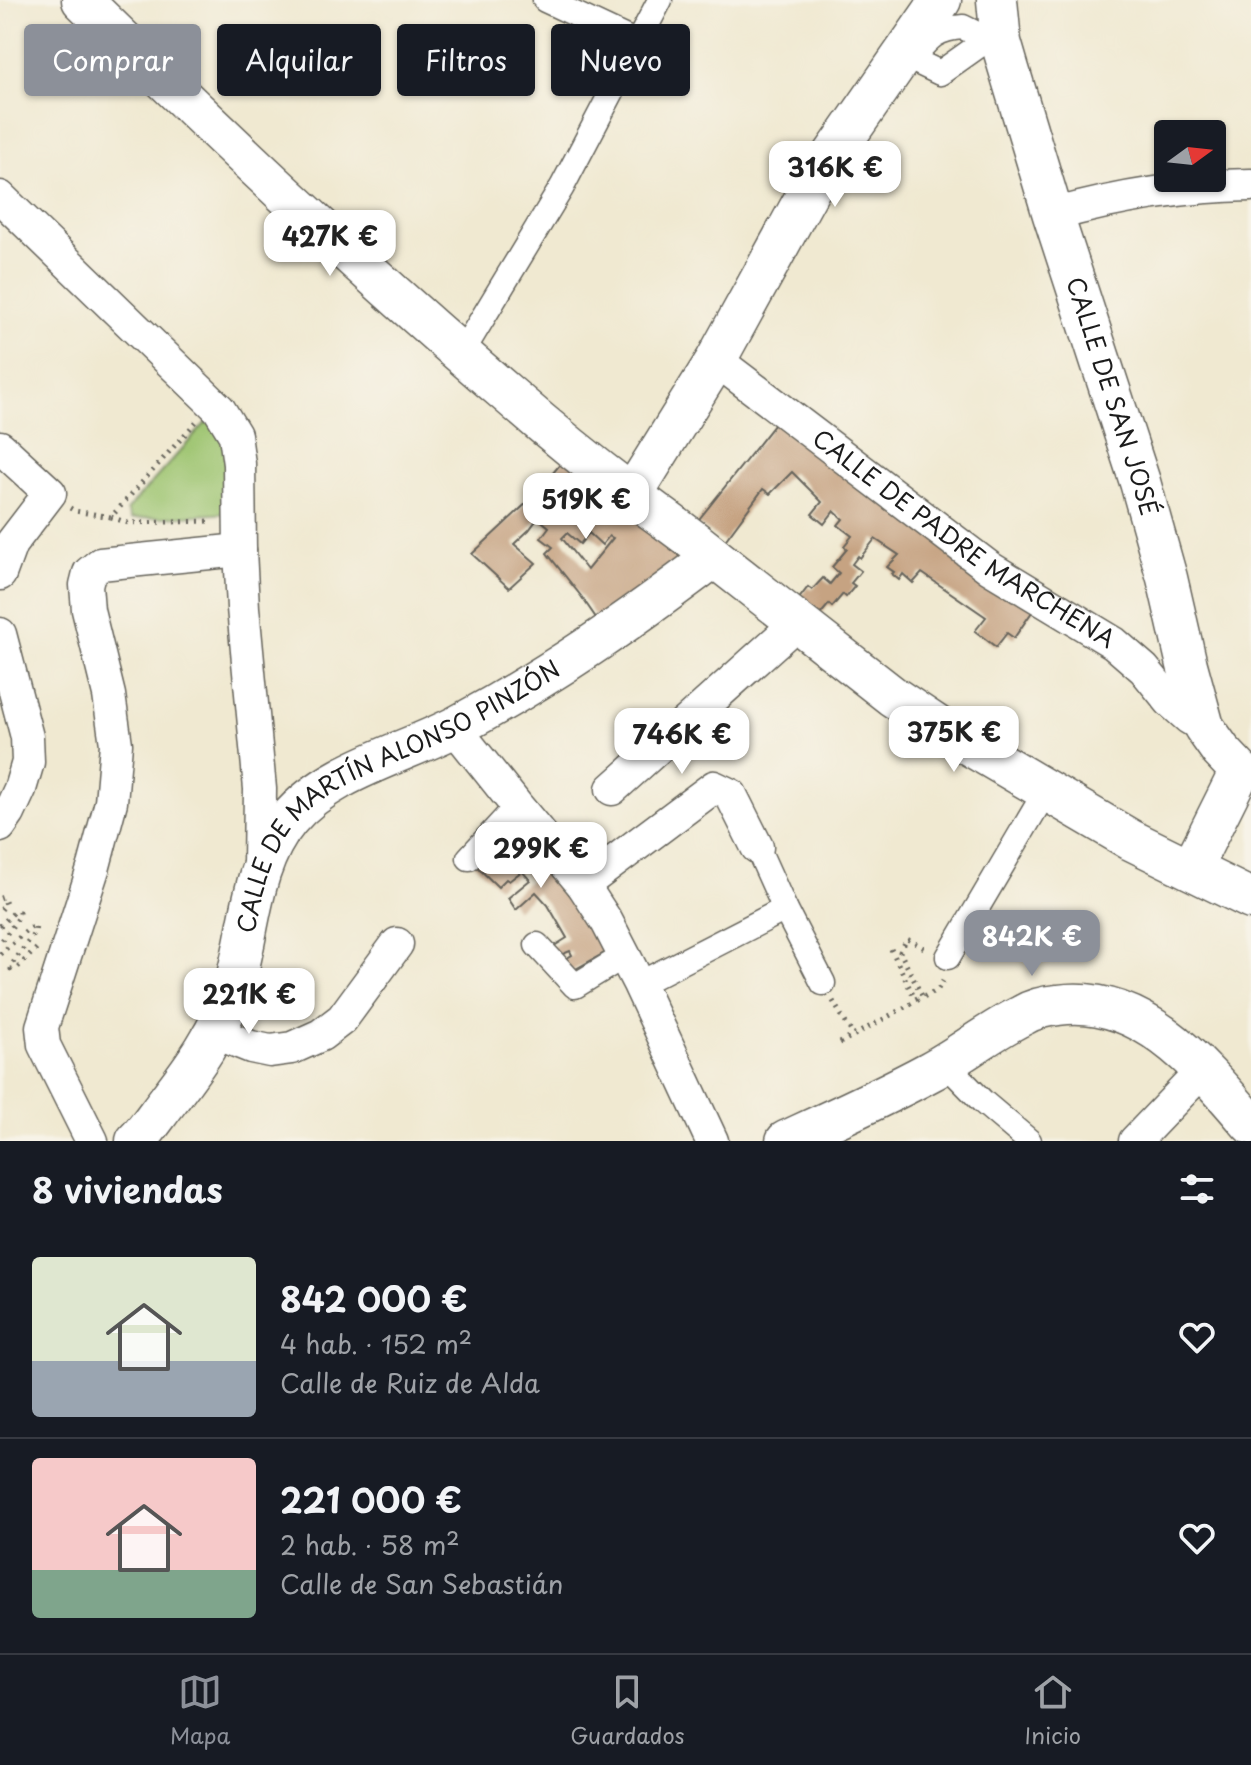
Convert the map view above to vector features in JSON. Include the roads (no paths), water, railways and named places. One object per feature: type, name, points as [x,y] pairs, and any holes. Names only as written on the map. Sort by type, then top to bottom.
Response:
[{"type":"street","points":[[82,0],[260,171],[461,354],[632,495],[688,534],[904,704],[940,728],[1131,840],[1251,899]]},
{"type":"street","points":[[545,0],[596,24]]},
{"type":"street","points":[[649,24],[660,0]]},
{"type":"street","name":"CALLE DE SAN JOSÉ","points":[[997,0],[991,43],[1053,215],[1140,482],[1204,727],[1221,751],[1246,775]]},
{"type":"street","points":[[632,495],[716,360],[811,187],[931,10],[940,21],[959,16],[978,20],[990,29],[991,43]]},
{"type":"street","points":[[461,354],[562,187],[611,96]]},
{"type":"street","points":[[1053,215],[1164,191],[1251,185]]},
{"type":"street","points":[[0,197],[219,409],[235,435],[239,464],[243,608],[260,789],[258,877]]},
{"type":"street","name":"CALLE DE PADRE MARCHENA","points":[[716,360],[990,568],[1114,643],[1144,669],[1170,701],[1204,727]]},
{"type":"street","points":[[0,447],[50,493],[11,544],[0,574]]},
{"type":"street","points":[[92,1141],[44,1045],[42,1027],[94,866],[111,802],[116,744],[109,695],[88,610],[86,585],[89,573],[100,564],[240,535]]},
{"type":"street","name":"CALLE DE MARTÍN ALONSO PINZÓN","points":[[136,1141],[216,1033],[234,987],[258,877],[274,841],[307,800],[337,780],[454,727],[528,686],[589,649],[714,557]]},
{"type":"street","points":[[612,789],[799,621]]},
{"type":"street","points":[[0,634],[6,677],[19,700],[27,737],[28,762],[20,789],[0,826]]},
{"type":"street","points":[[454,727],[583,885],[607,922],[712,1141]]},
{"type":"street","points":[[1191,869],[1246,775]]},
{"type":"street","points":[[583,885],[714,787],[731,795],[823,983]]},
{"type":"street","points":[[948,957],[1046,791]]},
{"type":"street","points":[[469,858],[517,806]]},
{"type":"street","points":[[639,984],[785,909]]},
{"type":"street","points":[[216,1033],[270,1051],[292,1048],[321,1035],[342,1019],[397,944]]},
{"type":"street","points":[[537,945],[575,986],[624,956]]},
{"type":"street","points":[[786,1141],[945,1063],[1025,1013],[1073,1003],[1099,1005],[1125,1013],[1154,1028],[1203,1070],[1251,1124]]},
{"type":"street","points":[[945,1063],[983,1102],[1029,1141]]},
{"type":"street","points":[[1135,1141],[1203,1070]]}]
